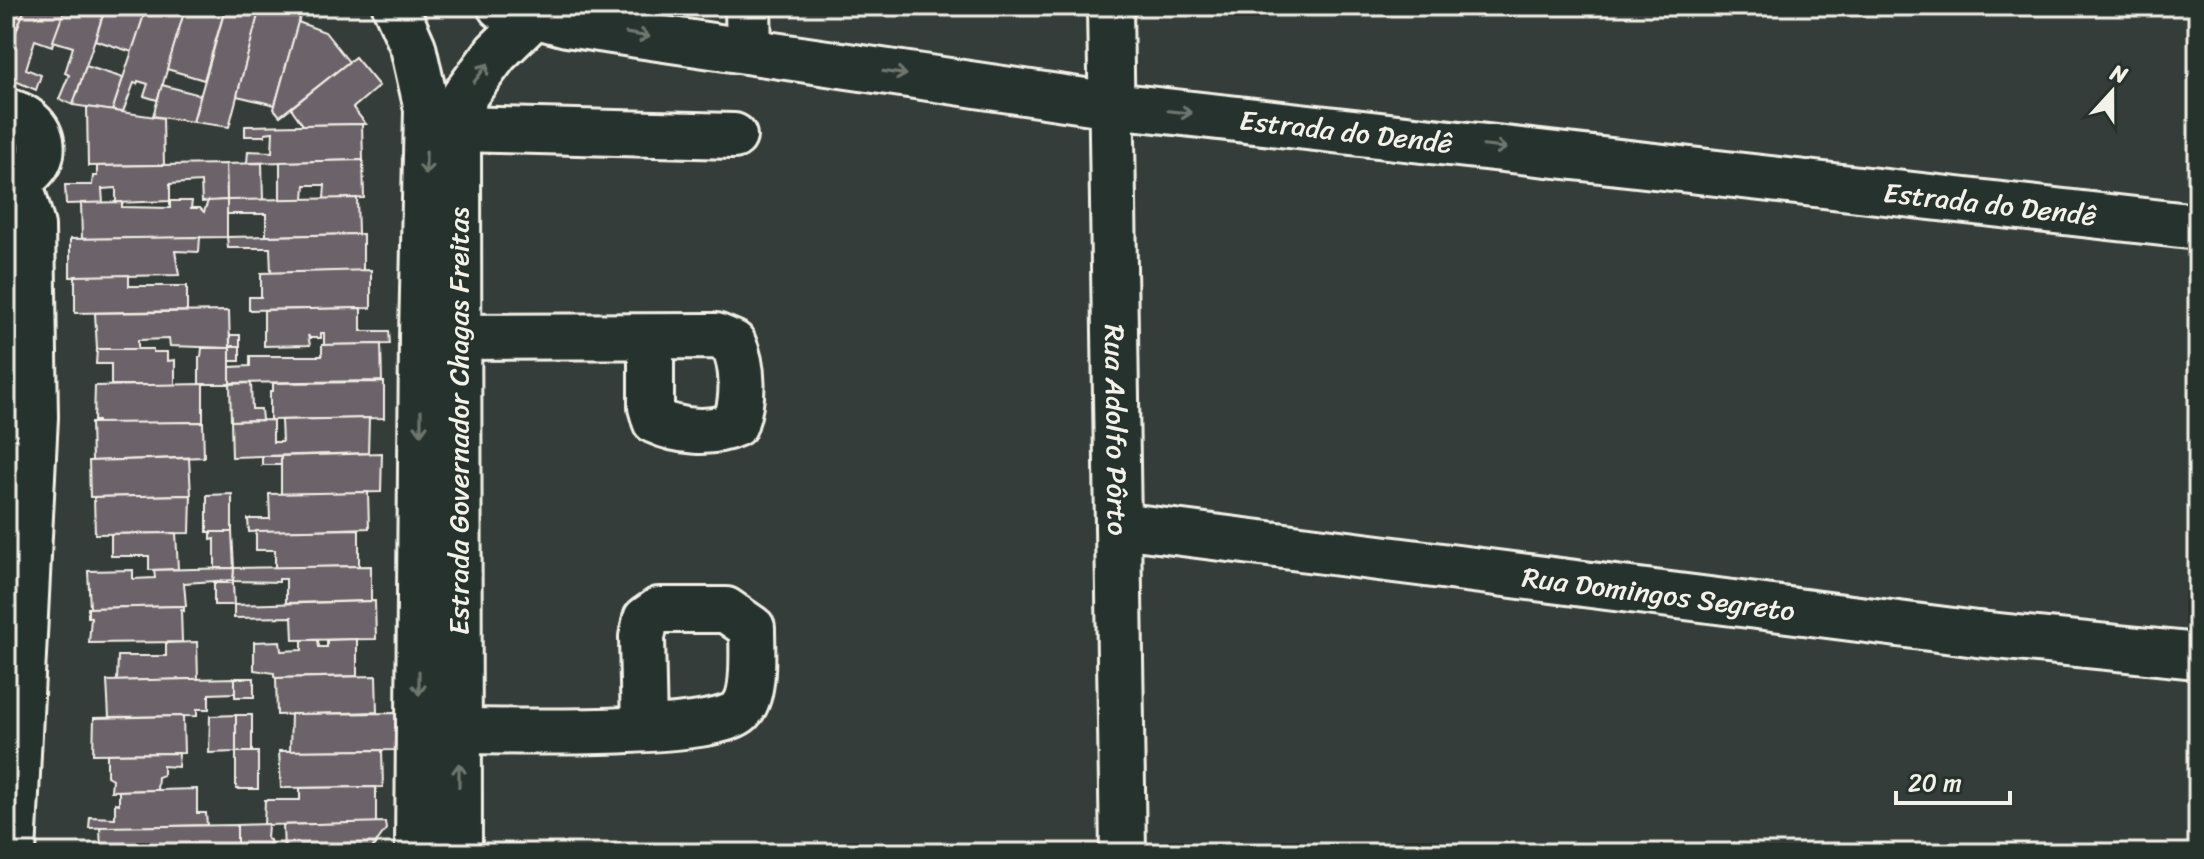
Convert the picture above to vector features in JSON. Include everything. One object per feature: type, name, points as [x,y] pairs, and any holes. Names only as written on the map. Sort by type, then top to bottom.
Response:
[{"type":"street","name":"Estrada Governador Chagas Freitas","points":[[395,6],[413,47],[427,109],[460,731],[459,853]]},
{"type":"street","points":[[748,6],[749,51]]},
{"type":"street","name":"Rua Adolfo Pôrto","points":[[1110,6],[1123,853]]},
{"type":"street","name":"Estrada Governador Chagas Freitas","points":[[418,853],[439,337],[458,129],[465,95],[496,53],[517,11]]},
{"type":"street","name":"Estrada do Dendê","points":[[517,11],[638,35],[1112,105],[2198,227]]},
{"type":"street","points":[[6,111],[32,121],[40,133],[42,147],[39,161],[31,172],[13,181],[32,226],[35,417],[13,853]]},
{"type":"street","points":[[458,129],[734,136]]},
{"type":"street","points":[[439,337],[651,337]]},
{"type":"street","name":"Rua Domingos Segreto","points":[[1119,525],[1977,634],[2198,656]]},
{"type":"street","points":[[460,731],[644,729]]},
{"type":"building","points":[[6,6],[26,6],[6,57]]},
{"type":"building","points":[[26,6],[66,6],[52,46],[35,40],[26,69],[41,75],[36,90],[6,77],[6,57]]},
{"type":"building","points":[[66,6],[106,6],[73,105],[59,99],[69,75],[65,73],[73,47],[53,41]]},
{"type":"building","points":[[106,6],[147,6],[132,52],[95,40]]},
{"type":"building","points":[[147,6],[186,6],[162,87],[157,100],[144,96],[148,84],[138,81],[134,83],[123,112],[112,111]]},
{"type":"building","points":[[186,6],[226,6],[204,80],[167,69]]},
{"type":"building","points":[[226,6],[260,9],[229,127],[193,122]]},
{"type":"building","points":[[280,6],[303,6],[275,105],[237,96],[259,11],[277,16]]},
{"type":"building","points":[[298,22],[325,32],[349,62],[280,116],[274,109]]},
{"type":"building","points":[[355,57],[379,86],[353,108],[366,124],[303,125],[291,108]]},
{"type":"building","points":[[86,66],[123,78],[112,111],[73,105]]},
{"type":"building","points":[[162,85],[200,95],[193,122],[153,116]]},
{"type":"building","points":[[87,107],[163,118],[164,165],[88,166]]},
{"type":"building","points":[[362,124],[363,160],[247,163],[248,151],[272,152],[273,132],[265,133],[265,136],[245,136],[245,126]]},
{"type":"building","points":[[363,160],[364,198],[324,199],[325,185],[305,185],[304,199],[280,200],[280,162]]},
{"type":"building","points":[[262,163],[263,200],[227,200],[226,164]]},
{"type":"building","points":[[226,164],[227,200],[202,202],[201,182],[170,184],[170,201],[116,203],[116,188],[102,189],[103,203],[66,204],[65,185],[92,185],[93,176],[97,176],[97,166]]},
{"type":"building","points":[[357,198],[358,234],[266,236],[266,214],[227,214],[227,200]]},
{"type":"building","points":[[227,200],[227,237],[82,239],[81,203],[122,202],[122,207],[170,208],[170,201],[192,201],[191,208],[200,208],[204,212],[208,201]]},
{"type":"building","points":[[363,234],[363,271],[271,273],[270,248],[228,248],[227,237]]},
{"type":"building","points":[[200,237],[199,252],[175,251],[179,275],[70,277],[70,239]]},
{"type":"building","points":[[371,270],[371,308],[249,310],[249,297],[261,297],[261,273]]},
{"type":"building","points":[[129,275],[129,286],[187,286],[187,311],[75,313],[75,276]]},
{"type":"building","points":[[361,308],[361,331],[389,331],[390,344],[324,345],[324,333],[321,333],[321,338],[310,338],[308,335],[310,345],[264,346],[264,310]]},
{"type":"building","points":[[229,311],[230,348],[170,346],[169,339],[138,340],[138,349],[97,349],[95,313]]},
{"type":"building","points":[[230,335],[240,335],[240,346],[230,346]]},
{"type":"building","points":[[381,344],[382,381],[230,383],[230,367],[250,366],[250,356],[322,356],[322,345]]},
{"type":"building","points":[[230,346],[240,346],[240,361],[230,361]]},
{"type":"building","points":[[202,348],[230,348],[230,384],[199,384]]},
{"type":"building","points":[[97,349],[167,352],[167,361],[175,360],[175,385],[111,385],[111,364],[96,364]]},
{"type":"building","points":[[384,382],[384,418],[270,420],[273,383]]},
{"type":"building","points":[[251,383],[252,409],[261,409],[262,420],[231,421],[230,384]]},
{"type":"building","points":[[203,384],[203,422],[98,424],[94,421],[95,386]]},
{"type":"building","points":[[369,418],[368,453],[232,457],[231,421],[273,420],[273,442],[282,442],[281,420]]},
{"type":"building","points":[[203,422],[204,457],[92,461],[91,423]]},
{"type":"building","points":[[382,453],[381,492],[281,494],[281,456]]},
{"type":"building","points":[[262,456],[281,456],[281,465],[262,465]]},
{"type":"building","points":[[189,458],[191,495],[90,497],[89,461]]},
{"type":"building","points":[[368,492],[369,528],[249,532],[248,519],[270,519],[269,494]]},
{"type":"building","points":[[232,494],[232,532],[207,532],[207,495]]},
{"type":"building","points":[[191,495],[190,533],[95,534],[94,497]]},
{"type":"building","points":[[359,529],[359,566],[275,568],[275,550],[256,550],[256,531]]},
{"type":"building","points":[[211,532],[232,532],[234,568],[215,568],[215,539],[211,540]]},
{"type":"building","points":[[176,533],[178,569],[149,570],[149,556],[111,556],[111,534]]},
{"type":"building","points":[[371,566],[371,601],[286,603],[286,579],[279,579],[279,582],[233,581],[234,568]]},
{"type":"building","points":[[234,568],[233,580],[184,583],[186,606],[90,608],[88,571],[133,570],[133,579],[155,578],[154,570]]},
{"type":"building","points":[[214,583],[233,583],[234,605],[214,605]]},
{"type":"building","points":[[375,601],[376,639],[293,640],[292,617],[234,618],[234,605]]},
{"type":"building","points":[[184,606],[184,611],[181,610],[182,642],[89,643],[91,617],[88,617],[88,608]]},
{"type":"building","points":[[357,639],[357,676],[276,678],[274,673],[254,670],[254,642],[280,641],[281,651],[302,650],[302,640],[318,640],[319,647],[327,647],[327,640]]},
{"type":"building","points":[[197,642],[198,679],[117,681],[118,656],[166,656],[166,643]]},
{"type":"building","points":[[376,676],[377,712],[277,715],[276,678]]},
{"type":"building","points":[[235,678],[254,678],[254,697],[235,697]]},
{"type":"building","points":[[235,678],[235,693],[209,694],[209,709],[197,709],[197,716],[109,717],[107,681]]},
{"type":"building","points":[[397,713],[398,750],[290,751],[291,714]]},
{"type":"building","points":[[236,715],[252,715],[252,752],[236,752]]},
{"type":"building","points":[[236,715],[236,752],[209,753],[210,716]]},
{"type":"building","points":[[183,716],[184,753],[93,754],[94,718]]},
{"type":"building","points":[[382,750],[383,787],[281,788],[279,751]]},
{"type":"building","points":[[236,752],[258,752],[258,789],[236,789]]},
{"type":"building","points":[[179,753],[178,767],[163,766],[157,790],[111,791],[107,754]]},
{"type":"building","points":[[376,787],[376,823],[264,825],[265,800],[300,800],[300,788]]},
{"type":"building","points":[[197,789],[197,813],[206,813],[207,825],[89,828],[90,817],[115,818],[119,791]]},
{"type":"building","points":[[385,822],[386,829],[373,847],[374,853],[331,853],[331,848],[318,847],[319,853],[284,853],[283,825]]},
{"type":"building","points":[[268,824],[267,839],[270,840],[272,853],[237,853],[237,825]]},
{"type":"building","points":[[237,825],[237,850],[232,850],[231,845],[215,845],[215,853],[101,853],[100,827]]}]
